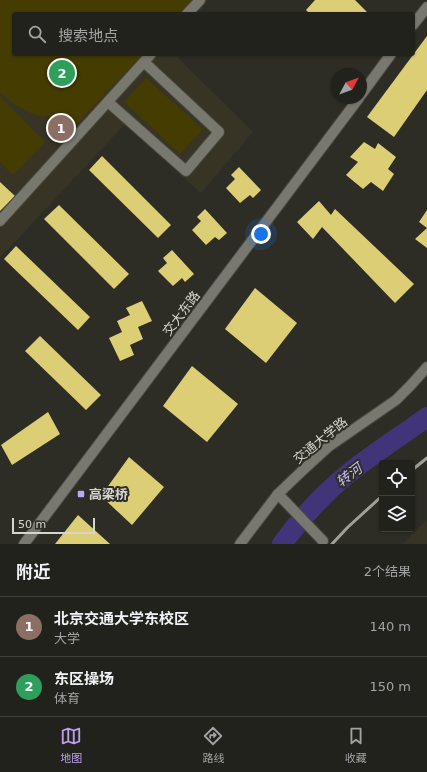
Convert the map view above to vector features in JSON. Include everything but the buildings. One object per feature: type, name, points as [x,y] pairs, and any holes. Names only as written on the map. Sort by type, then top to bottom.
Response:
[{"type":"street","points":[[189,12],[200,0]]},
{"type":"street","points":[[415,22],[427,7]]},
{"type":"street","points":[[0,221],[149,56]]},
{"type":"street","points":[[367,87],[390,56]]},
{"type":"street","points":[[108,102],[186,171],[219,132],[144,62]]},
{"type":"street","name":"交大东路","points":[[24,544],[354,104]]},
{"type":"street","name":"交通大学路","points":[[240,544],[278,494],[302,471],[328,447],[396,400],[412,385],[427,367]]},
{"type":"street","points":[[278,494],[320,537]]},
{"type":"shaded area","points":[[0,0],[209,0],[198,12],[12,12],[12,56],[180,56],[178,58],[253,132],[201,193],[125,124],[0,258]]},
{"type":"shaded area","points":[[0,0],[194,0],[183,12],[12,12],[12,56],[141,56],[66,135],[50,117],[36,115],[26,111],[14,104],[0,92]]},
{"type":"shaded area","points":[[146,78],[203,129],[180,154],[124,102]]},
{"type":"shaded area","points":[[0,96],[45,142],[13,175],[0,162]]},
{"type":"shaded area","points":[[427,520],[427,544],[402,544],[415,532]]},
{"type":"waterway","name":"转河","points":[[282,544],[313,506],[349,473],[427,417]]},
{"type":"railway","points":[[415,468],[427,458]]},
{"type":"railway","points":[[332,544],[379,499]]},
{"type":"place","name":"东区操场","points":[[62,73]]},
{"type":"place","name":"北京交通大学东校区","points":[[61,128]]},
{"type":"place","name":"高梁桥","points":[[81,494]]}]
